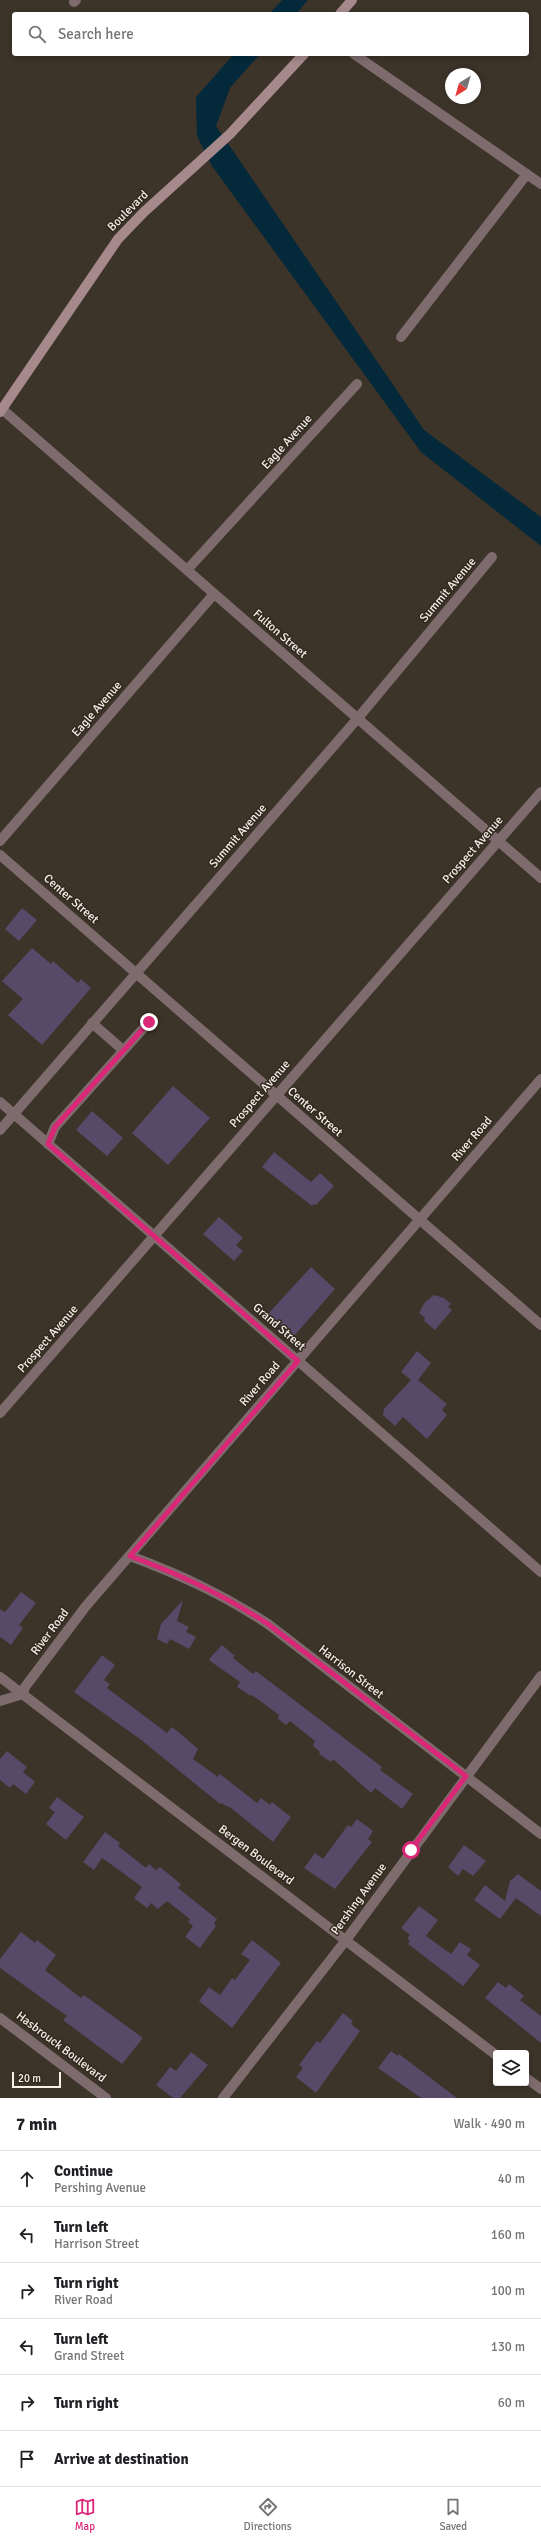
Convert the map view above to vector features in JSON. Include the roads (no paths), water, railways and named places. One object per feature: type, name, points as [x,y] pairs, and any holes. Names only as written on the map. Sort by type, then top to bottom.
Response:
[{"type":"street","points":[[342,12],[352,0]]},
{"type":"street","name":"Boulevard","points":[[1,411],[118,239],[144,212],[230,134],[302,56]]},
{"type":"street","points":[[357,56],[541,184]]},
{"type":"street","points":[[401,337],[527,174]]},
{"type":"street","name":"Eagle Avenue","points":[[187,570],[357,384]]},
{"type":"street","name":"Fulton Street","points":[[1,411],[187,570],[541,878]]},
{"type":"street","name":"Summit Avenue","points":[[0,1130],[358,718],[492,557]]},
{"type":"street","name":"Eagle Avenue","points":[[0,841],[214,594]]},
{"type":"street","name":"Prospect Avenue","points":[[0,1413],[541,792]]},
{"type":"street","name":"Center Street","points":[[0,855],[541,1325]]},
{"type":"street","points":[[48,1144],[55,1127],[149,1022]]},
{"type":"street","points":[[92,1023],[123,1050]]},
{"type":"street","name":"River Road","points":[[23,1694],[25,1687],[86,1606],[541,1080]]},
{"type":"street","name":"Grand Street","points":[[0,1102],[541,1572]]},
{"type":"street","name":"Harrison Street","points":[[130,1556],[189,1579],[233,1602],[268,1624],[541,1834]]},
{"type":"street","name":"Pershing Avenue","points":[[223,2098],[346,1940],[541,1676]]},
{"type":"street","name":"Bergen Boulevard","points":[[0,1677],[493,2053]]},
{"type":"street","points":[[0,1701],[23,1694]]},
{"type":"street","name":"Hasbrouck Boulevard","points":[[0,2018],[106,2098]]},
{"type":"street","points":[[529,2080],[541,2089]]},
{"type":"water","points":[[282,0],[308,0],[298,12],[271,12]]},
{"type":"water","points":[[232,56],[258,56],[230,88],[216,126],[424,430],[541,517],[541,546],[421,452],[212,166],[197,136],[196,97]]}]
